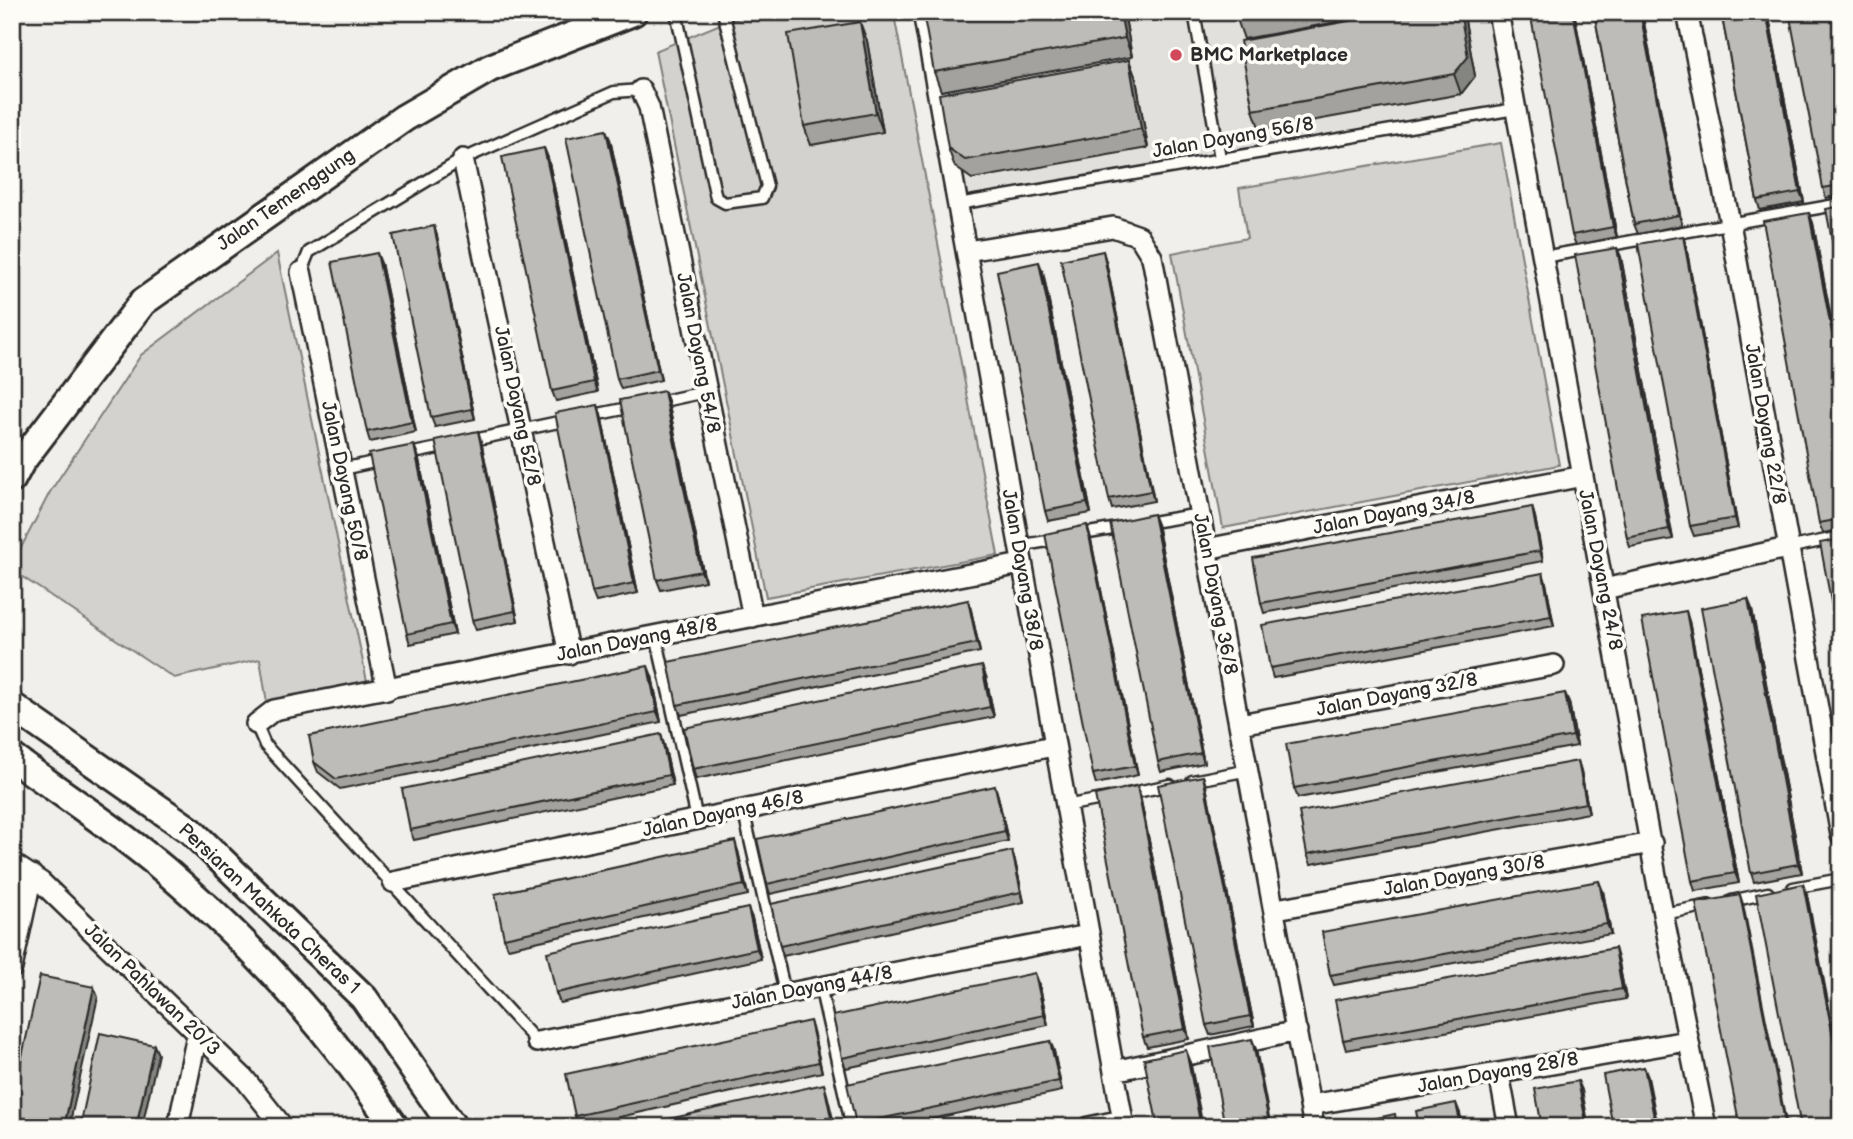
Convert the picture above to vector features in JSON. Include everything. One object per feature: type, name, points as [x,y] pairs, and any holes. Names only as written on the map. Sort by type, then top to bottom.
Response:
[{"type":"main road","name":"Jalan Temenggung","points":[[12,479],[21,462],[143,302],[404,118],[490,68],[633,12]]},
{"type":"main road","name":"Persiaran Mahkota Cheras 1","points":[[12,706],[191,831],[363,998],[453,1127]]},
{"type":"main road","points":[[12,757],[165,870],[277,974],[349,1060],[395,1127]]},
{"type":"street","name":"Jalan Dayang 38/8","points":[[923,12],[1123,1123]]},
{"type":"street","name":"Jalan Dayang 24/8","points":[[1498,12],[1663,914],[1706,1127]]},
{"type":"street","name":"Jalan Dayang 22/8","points":[[1687,12],[1730,223],[1841,835]]},
{"type":"street","name":"Jalan Dayang 54/8","points":[[641,90],[649,107],[753,617]]},
{"type":"street","name":"Jalan Dayang 52/8","points":[[463,159],[523,429],[569,654]]},
{"type":"street","name":"Jalan Dayang 36/8","points":[[967,251],[1113,227],[1139,236],[1152,257],[1276,909],[1314,1127]]},
{"type":"street","name":"Jalan Dayang 50/8","points":[[301,272],[387,690]]},
{"type":"street","name":"Jalan Dayang 34/8","points":[[1206,549],[1583,477]]},
{"type":"street","points":[[1604,589],[1787,548]]},
{"type":"street","name":"Jalan Dayang 48/8","points":[[256,724],[274,710],[753,617],[1020,555]]},
{"type":"street","name":"Jalan Dayang 32/8","points":[[1240,724],[1554,665]]},
{"type":"street","name":"Jalan Dayang 46/8","points":[[393,882],[1054,746]]},
{"type":"street","name":"Jalan Dayang 30/8","points":[[1276,909],[1652,843]]},
{"type":"street","name":"Jalan Pahlawan 20/3","points":[[12,863],[32,875],[244,1079],[284,1127]]},
{"type":"street","points":[[12,968],[32,875]]},
{"type":"street","name":"Jalan Dayang 44/8","points":[[537,1042],[1088,935]]},
{"type":"street","points":[[1114,1071],[1297,1031]]},
{"type":"street","points":[[178,1127],[197,1035]]},
{"type":"street","name":"Jalan Dayang 28/8","points":[[1310,1105],[1687,1041]]},
{"type":"street","points":[[1499,1074],[1509,1127]]},
{"type":"street","points":[[1089,1127],[1123,1123]]},
{"type":"lane","points":[[676,12],[716,198],[725,203],[762,198],[767,186],[723,12]]},
{"type":"lane","points":[[1194,12],[1220,158]]},
{"type":"lane","points":[[301,272],[309,252],[463,159],[614,92],[641,90]]},
{"type":"lane","name":"Jalan Dayang 56/8","points":[[958,204],[1515,109]]},
{"type":"lane","points":[[1543,257],[1841,204]]},
{"type":"lane","points":[[342,469],[705,392]]},
{"type":"lane","points":[[1020,555],[1200,514]]},
{"type":"lane","points":[[1787,548],[1841,537]]},
{"type":"lane","points":[[656,636],[697,819]]},
{"type":"lane","points":[[256,724],[265,745],[537,1042]]},
{"type":"lane","points":[[1064,806],[1249,770]]},
{"type":"lane","points":[[743,809],[785,993]]},
{"type":"lane","points":[[1663,914],[1841,879]]},
{"type":"lane","points":[[820,986],[852,1127]]},
{"type":"shaded area","points":[[781,12],[894,15],[998,555],[766,597],[655,51],[730,20]]},
{"type":"shaded area","points":[[1486,12],[1502,103],[964,195],[931,13]]},
{"type":"shaded area","points":[[1501,143],[1559,465],[1223,528],[1172,253],[1247,238],[1239,188]]},
{"type":"shaded area","points":[[277,253],[367,681],[267,703],[260,659],[174,678],[12,570],[12,565],[50,492],[141,355]]},
{"type":"building","points":[[928,12],[1120,12],[1125,38],[934,72],[924,18]]},
{"type":"building","points":[[1235,12],[1277,12],[1237,19]]},
{"type":"building","points":[[1398,12],[1460,12],[1468,57],[1454,74],[1253,110],[1240,41]]},
{"type":"building","points":[[1530,12],[1573,12],[1613,227],[1572,235]]},
{"type":"building","points":[[1594,12],[1640,12],[1679,215],[1634,224]]},
{"type":"building","points":[[1721,12],[1766,12],[1800,192],[1757,200]]},
{"type":"building","points":[[1789,12],[1834,12],[1841,49],[1841,185],[1823,188]]},
{"type":"building","points":[[860,22],[876,113],[804,126],[788,34]]},
{"type":"building","points":[[1129,60],[1141,129],[965,160],[948,148],[939,94]]},
{"type":"building","points":[[606,130],[658,370],[617,379],[566,138]]},
{"type":"building","points":[[544,148],[594,382],[552,391],[502,157]]},
{"type":"building","points":[[1841,206],[1841,288],[1826,209]]},
{"type":"building","points":[[1809,213],[1841,380],[1841,519],[1819,523],[1763,221]]},
{"type":"building","points":[[434,226],[472,409],[431,417],[393,235]]},
{"type":"building","points":[[1683,236],[1735,518],[1690,526],[1638,244]]},
{"type":"building","points":[[1617,248],[1669,529],[1627,538],[1575,255]]},
{"type":"building","points":[[1103,251],[1151,491],[1109,499],[1061,260]]},
{"type":"building","points":[[377,253],[412,422],[367,432],[332,262]]},
{"type":"building","points":[[1039,262],[1087,503],[1045,511],[997,271]]},
{"type":"building","points":[[664,391],[701,571],[657,580],[620,400]]},
{"type":"building","points":[[598,405],[634,583],[592,592],[555,413]]},
{"type":"building","points":[[478,431],[515,611],[472,620],[435,440]]},
{"type":"building","points":[[414,445],[451,624],[407,634],[369,454]]},
{"type":"building","points":[[1532,507],[1540,551],[1261,603],[1253,558]]},
{"type":"building","points":[[1153,514],[1201,753],[1158,762],[1110,523]]},
{"type":"building","points":[[1087,525],[1135,766],[1093,774],[1045,534]]},
{"type":"building","points":[[1841,539],[1841,654],[1820,543]]},
{"type":"building","points":[[1543,573],[1551,616],[1270,668],[1262,625]]},
{"type":"building","points":[[1748,599],[1798,864],[1751,873],[1701,608]]},
{"type":"building","points":[[968,600],[977,643],[677,705],[668,662]]},
{"type":"building","points":[[1686,611],[1735,873],[1692,881],[1642,619]]},
{"type":"building","points":[[648,666],[657,712],[336,779],[314,762],[309,736]]},
{"type":"building","points":[[982,666],[990,707],[693,769],[684,728]]},
{"type":"building","points":[[1565,693],[1573,736],[1294,788],[1286,744]]},
{"type":"building","points":[[661,734],[669,775],[410,830],[402,789]]},
{"type":"building","points":[[1578,761],[1586,803],[1307,854],[1299,812]]},
{"type":"building","points":[[1203,776],[1250,1016],[1206,1025],[1158,785]]},
{"type":"building","points":[[995,786],[1005,831],[767,884],[757,839]]},
{"type":"building","points":[[1137,786],[1185,1029],[1143,1037],[1095,795]]},
{"type":"building","points":[[735,841],[744,885],[504,938],[495,894]]},
{"type":"building","points":[[1012,851],[1021,892],[780,946],[771,904]]},
{"type":"building","points":[[1599,881],[1607,924],[1330,975],[1322,932]]},
{"type":"building","points":[[1803,884],[1841,1077],[1841,1127],[1801,1127],[1756,894]]},
{"type":"building","points":[[1740,895],[1786,1127],[1740,1127],[1696,903]]},
{"type":"building","points":[[748,908],[757,949],[556,993],[547,952]]},
{"type":"building","points":[[1615,948],[1622,989],[1343,1040],[1335,1000]]},
{"type":"building","points":[[1035,973],[1044,1015],[842,1058],[833,1016]]},
{"type":"building","points":[[40,976],[94,987],[64,1127],[12,1127],[12,1101]]},
{"type":"building","points":[[810,1021],[819,1062],[575,1116],[566,1074]]},
{"type":"building","points":[[100,1033],[154,1045],[136,1127],[80,1127]]},
{"type":"building","points":[[1252,1039],[1270,1127],[1225,1127],[1210,1047]]},
{"type":"building","points":[[1050,1041],[1059,1081],[856,1124],[847,1084]]},
{"type":"building","points":[[1186,1050],[1201,1127],[1158,1127],[1144,1059]]},
{"type":"building","points":[[1644,1067],[1656,1127],[1613,1127],[1603,1075]]},
{"type":"building","points":[[1578,1081],[1587,1127],[1542,1127],[1535,1089]]},
{"type":"building","points":[[824,1084],[833,1127],[633,1127]]},
{"type":"building","points":[[1456,1103],[1461,1127],[1419,1127],[1416,1111]]},
{"type":"building","points":[[1395,1114],[1397,1127],[1354,1127],[1354,1123]]},
{"type":"place","name":"BMC Marketplace","points":[[1176,55]]}]
